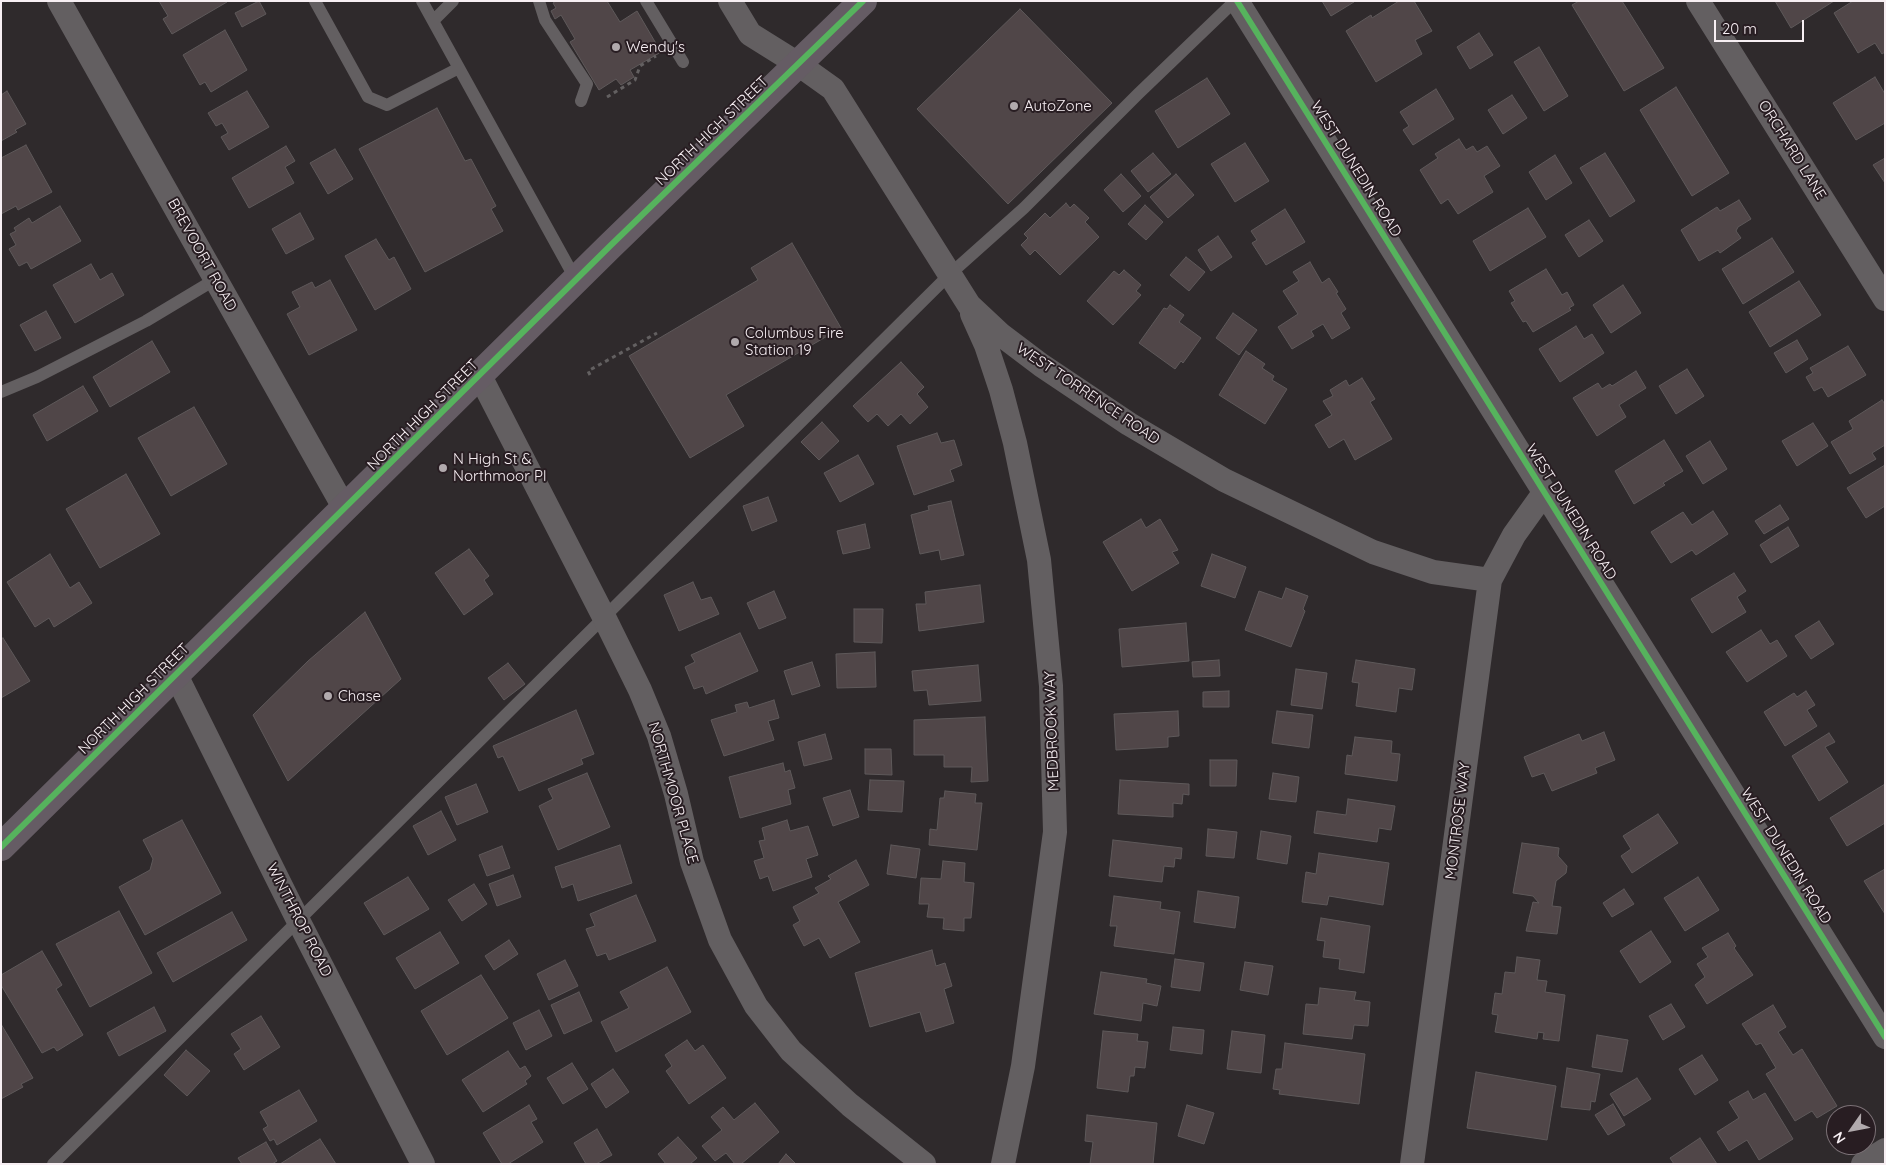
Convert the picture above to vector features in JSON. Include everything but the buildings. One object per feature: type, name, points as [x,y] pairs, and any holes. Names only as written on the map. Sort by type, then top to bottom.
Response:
[{"type":"main road","name":"NORTH HIGH STREET","points":[[1,847],[576,280],[863,1]]},
{"type":"street","name":"BREVOORT ROAD","points":[[59,1],[345,508]]},
{"type":"street","name":"WEST TORRENCE ROAD","points":[[730,1],[750,34],[798,64],[833,90],[969,305],[1000,334],[1041,365],[1129,424],[1224,480],[1372,552],[1432,572],[1490,580]]},
{"type":"street","name":"WEST DUNEDIN ROAD","points":[[1236,1],[1885,1037]]},
{"type":"street","name":"ORCHARD LANE","points":[[1698,1],[1885,299]]},
{"type":"street","name":"MEDBROOK WAY","points":[[969,305],[986,345],[1015,443],[1039,560],[1051,686],[1055,832],[1023,1066],[1003,1164]]},
{"type":"street","name":"NORTHMOOR PLACE","points":[[480,376],[640,690],[659,736],[676,794],[692,862],[720,940],[756,1006],[791,1051],[850,1105],[924,1164]]},
{"type":"street","name":"MONTROSE WAY","points":[[1412,1164],[1490,580],[1514,535],[1544,493]]},
{"type":"street","name":"WINTHROP ROAD","points":[[176,675],[422,1164]]},
{"type":"street","points":[[1863,1164],[1885,1150]]},
{"type":"lane","points":[[315,1],[368,97],[387,105],[459,68]]},
{"type":"lane","points":[[422,1],[576,280]]},
{"type":"lane","points":[[433,21],[453,1]]},
{"type":"lane","points":[[539,1],[545,20],[587,84],[581,101]]},
{"type":"lane","points":[[646,1],[683,62]]},
{"type":"lane","points":[[53,1164],[949,275],[1024,208],[1138,94],[1236,1]]},
{"type":"lane","points":[[1,392],[37,377],[146,321],[216,279]]},
{"type":"path","points":[[606,97],[635,80],[640,66],[664,50]]},
{"type":"path","points":[[590,375],[588,371],[657,333]]},
{"type":"cycle path","points":[[1,847],[610,246],[863,1]]},
{"type":"cycle path","points":[[1237,1],[1885,1037]]},
{"type":"place","name":"Wendy's","points":[[616,47]]},
{"type":"place","name":"AutoZone","points":[[1014,106]]},
{"type":"place","name":"Columbus Fire Station 19","points":[[735,342]]},
{"type":"place","name":"N High St & Northmoor Pl","points":[[443,468]]},
{"type":"place","name":"Chase","points":[[328,696]]}]
